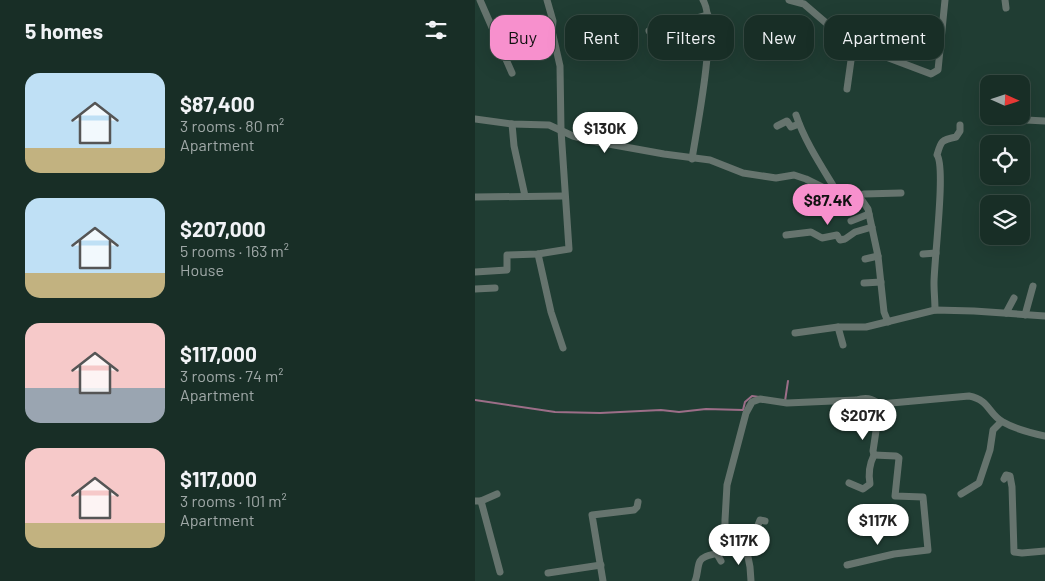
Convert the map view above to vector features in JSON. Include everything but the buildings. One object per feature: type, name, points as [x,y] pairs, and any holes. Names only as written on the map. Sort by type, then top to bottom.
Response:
[{"type":"street","points":[[480,0],[512,73]]},
{"type":"street","points":[[475,272],[507,270],[507,255],[569,250],[561,130],[561,66],[552,31],[553,21],[547,0]]},
{"type":"street","points":[[703,0],[708,15]]},
{"type":"street","points":[[789,0],[805,4],[824,21]]},
{"type":"street","points":[[944,15],[945,0]]},
{"type":"street","points":[[692,159],[707,60]]},
{"type":"street","points":[[847,89],[851,60]]},
{"type":"street","points":[[894,60],[931,74],[938,70],[939,60]]},
{"type":"street","points":[[796,115],[814,155],[837,192]]},
{"type":"street","points":[[475,120],[549,125],[573,136],[592,141],[692,159],[710,160],[743,173],[776,178],[794,175],[826,190],[859,196],[864,194],[901,193]]},
{"type":"street","points":[[1030,120],[1045,121]]},
{"type":"street","points":[[777,126],[787,121],[791,127],[799,124]]},
{"type":"street","points":[[512,124],[514,146],[525,196]]},
{"type":"street","points":[[935,310],[934,284],[940,187],[940,159],[937,155],[941,142],[944,139],[956,137],[960,131],[960,125]]},
{"type":"street","points":[[475,197],[565,196]]},
{"type":"street","points":[[859,196],[868,210],[872,227],[878,256],[884,312],[888,322]]},
{"type":"street","points":[[851,221],[869,214]]},
{"type":"street","points":[[786,235],[811,232],[822,238],[837,235],[840,240],[855,232],[872,227]]},
{"type":"street","points":[[923,254],[936,253]]},
{"type":"street","points":[[538,254],[551,312],[563,348]]},
{"type":"street","points":[[865,258],[878,256]]},
{"type":"street","points":[[864,283],[881,282]]},
{"type":"street","points":[[1025,315],[1033,286]]},
{"type":"street","points":[[475,289],[495,288]]},
{"type":"street","points":[[1006,313],[1014,298]]},
{"type":"street","points":[[795,334],[838,327],[866,327],[935,310],[1045,316]]},
{"type":"street","points":[[838,327],[843,345]]},
{"type":"street","points":[[725,549],[727,485],[746,413],[752,402],[760,400],[787,403],[871,398],[880,404],[969,396],[984,402],[1001,422],[1044,435]]},
{"type":"street","points":[[875,455],[873,451],[880,404]]},
{"type":"street","points":[[961,494],[979,483],[990,450],[993,430],[1001,422]]},
{"type":"street","points":[[849,483],[863,489],[869,486],[869,464],[875,455]]},
{"type":"street","points":[[847,565],[894,554],[928,550],[923,497],[895,496],[899,458],[896,456],[875,455]]},
{"type":"street","points":[[1004,479],[1006,475],[1010,476],[1014,552],[1045,551]]},
{"type":"street","points":[[497,494],[478,501],[500,572]]},
{"type":"street","points":[[603,581],[592,515],[634,510],[638,502]]},
{"type":"street","points":[[695,581],[700,562],[703,558],[723,552],[725,549],[746,546],[751,543],[760,520],[765,521]]},
{"type":"street","points":[[746,546],[751,581]]},
{"type":"street","points":[[717,554],[721,561]]},
{"type":"street","points":[[548,573],[601,565]]},
{"type":"waterway","points":[[785,401],[788,381]]},
{"type":"waterway","points":[[475,400],[555,412],[600,413],[661,410],[679,412],[706,409],[743,410],[745,402],[752,396],[759,397]]}]
